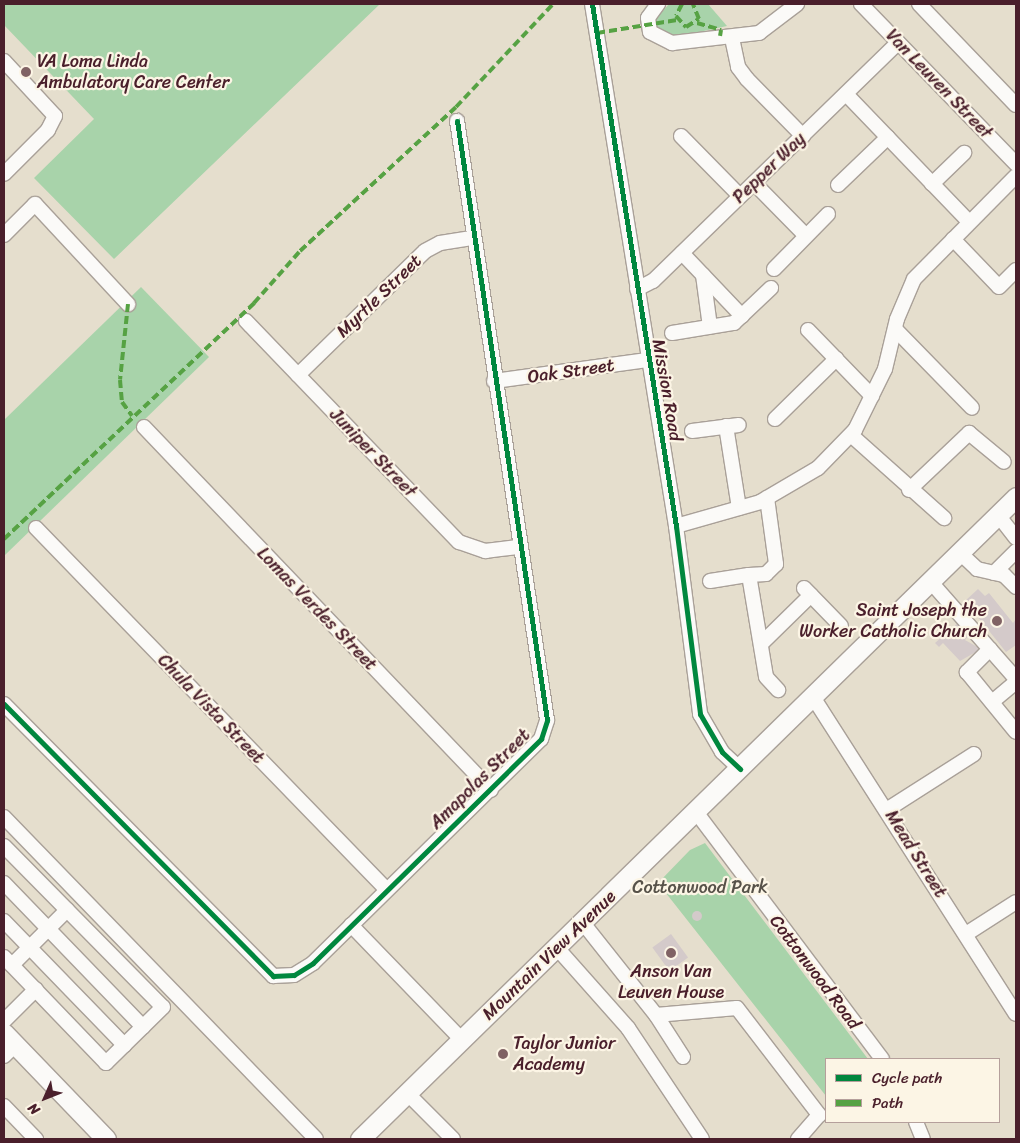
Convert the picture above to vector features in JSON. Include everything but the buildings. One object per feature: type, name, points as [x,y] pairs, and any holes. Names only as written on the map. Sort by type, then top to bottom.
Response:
[{"type":"main road","name":"Mountain View Avenue","points":[[360,1139],[740,770],[1016,497]]},
{"type":"main road","points":[[8,1045],[106,1139]]},
{"type":"street","name":"Mission Road","points":[[592,4],[676,526],[700,714],[722,752],[740,770]]},
{"type":"street","points":[[658,4],[648,24],[655,38],[664,42],[732,38],[774,26],[797,4]]},
{"type":"street","name":"Van Leuven Street","points":[[862,4],[1016,164]]},
{"type":"street","points":[[919,4],[1016,105]]},
{"type":"street","points":[[732,38],[736,60],[747,79],[803,136]]},
{"type":"street","name":"Pepper Way","points":[[637,289],[653,281],[898,43]]},
{"type":"street","points":[[4,61],[55,116],[48,130],[4,174]]},
{"type":"street","points":[[846,94],[969,222]]},
{"type":"street","name":"Amapolas Street","points":[[4,704],[260,969],[273,976],[294,975],[351,925],[541,739],[547,726],[518,548],[472,238],[457,121]]},
{"type":"street","points":[[681,136],[740,196]]},
{"type":"street","points":[[838,185],[888,137]]},
{"type":"street","points":[[932,184],[964,153]]},
{"type":"street","points":[[676,526],[767,498],[818,468],[851,435],[885,369],[895,329],[914,279],[1016,176]]},
{"type":"street","points":[[754,183],[806,236]]},
{"type":"street","points":[[4,235],[35,204],[128,304]]},
{"type":"street","points":[[774,268],[828,214]]},
{"type":"street","name":"Myrtle Street","points":[[298,375],[425,251],[440,243],[472,238]]},
{"type":"street","points":[[953,239],[999,287],[1016,270]]},
{"type":"street","points":[[682,253],[742,316]]},
{"type":"street","points":[[702,274],[710,327]]},
{"type":"street","points":[[672,333],[734,323],[771,288]]},
{"type":"street","name":"Juniper Street","points":[[246,321],[460,542],[477,550],[518,548]]},
{"type":"street","points":[[895,329],[972,408]]},
{"type":"street","points":[[808,330],[872,396]]},
{"type":"street","points":[[775,419],[836,359]]},
{"type":"street","name":"Oak Street","points":[[494,381],[648,360]]},
{"type":"street","points":[[692,431],[732,426],[739,508]]},
{"type":"street","name":"Lomas Verdes Street","points":[[144,428],[491,790]]},
{"type":"street","points":[[910,490],[970,433],[1004,462]]},
{"type":"street","points":[[851,435],[910,490]]},
{"type":"street","points":[[910,490],[917,489],[944,518]]},
{"type":"street","points":[[710,581],[766,574],[776,564],[767,498]]},
{"type":"street","points":[[998,516],[1016,538]]},
{"type":"street","name":"Chula Vista Street","points":[[36,528],[386,890]]},
{"type":"street","points":[[994,573],[1016,551]]},
{"type":"street","points":[[960,552],[977,570],[1004,575],[1016,588]]},
{"type":"street","points":[[750,576],[766,677],[778,690]]},
{"type":"street","points":[[930,582],[1016,680],[992,702]]},
{"type":"street","points":[[761,644],[808,592],[841,626]]},
{"type":"street","points":[[990,649],[968,672],[1016,732]]},
{"type":"street","name":"Mead Street","points":[[813,697],[888,809],[1016,1014]]},
{"type":"street","points":[[888,809],[974,754]]},
{"type":"street","name":"Cottonwood Road","points":[[696,812],[881,1058]]},
{"type":"street","points":[[4,817],[316,1139]]},
{"type":"street","points":[[4,846],[163,1008]]},
{"type":"street","points":[[4,883],[143,1027]]},
{"type":"street","points":[[966,934],[1016,902]]},
{"type":"street","points":[[67,910],[30,947],[8,961],[106,1063],[176,995]]},
{"type":"street","points":[[4,920],[124,1045]]},
{"type":"street","points":[[583,923],[656,1015],[683,1057]]},
{"type":"street","points":[[351,925],[462,1040]]},
{"type":"street","points":[[557,948],[628,1028],[702,1139]]},
{"type":"street","points":[[4,1021],[36,989]]},
{"type":"street","points":[[656,1015],[737,1008],[819,1114],[798,1139]]},
{"type":"street","points":[[407,1094],[453,1139]]},
{"type":"street","points":[[4,1106],[36,1139]]},
{"type":"street","points":[[916,1123],[923,1139]]},
{"type":"green space","points":[[4,4],[380,4],[114,259],[34,178],[94,119],[4,25]]},
{"type":"green space","points":[[669,4],[708,4],[727,26],[671,38],[656,30],[655,20]]},
{"type":"green space","points":[[141,287],[209,357],[4,556],[4,420]]},
{"type":"green space","name":"Cottonwood Park","points":[[705,843],[867,1058],[825,1058],[825,1095],[658,883],[690,850]]},
{"type":"marked path","points":[[4,539],[254,303],[300,251],[456,107],[553,4]]},
{"type":"marked path","points":[[682,4],[676,16],[686,27],[699,19],[693,4]]},
{"type":"marked path","points":[[597,33],[677,20]]},
{"type":"marked path","points":[[697,23],[721,30],[720,36]]},
{"type":"marked path","points":[[128,304],[120,380],[122,402],[132,416]]},
{"type":"cycle path","points":[[592,4],[676,526],[700,714],[722,752],[740,769]]},
{"type":"cycle path","points":[[4,704],[273,976],[294,975],[313,963],[541,739],[547,720],[457,121]]},
{"type":"place","name":"VA Loma Linda Ambulatory Care Center","points":[[26,72]]},
{"type":"place","name":"Saint Joseph the Worker Catholic Church","points":[[997,621]]},
{"type":"place","name":"Anson Van Leuven House","points":[[671,953]]},
{"type":"place","name":"Taylor Junior Academy","points":[[503,1054]]}]
